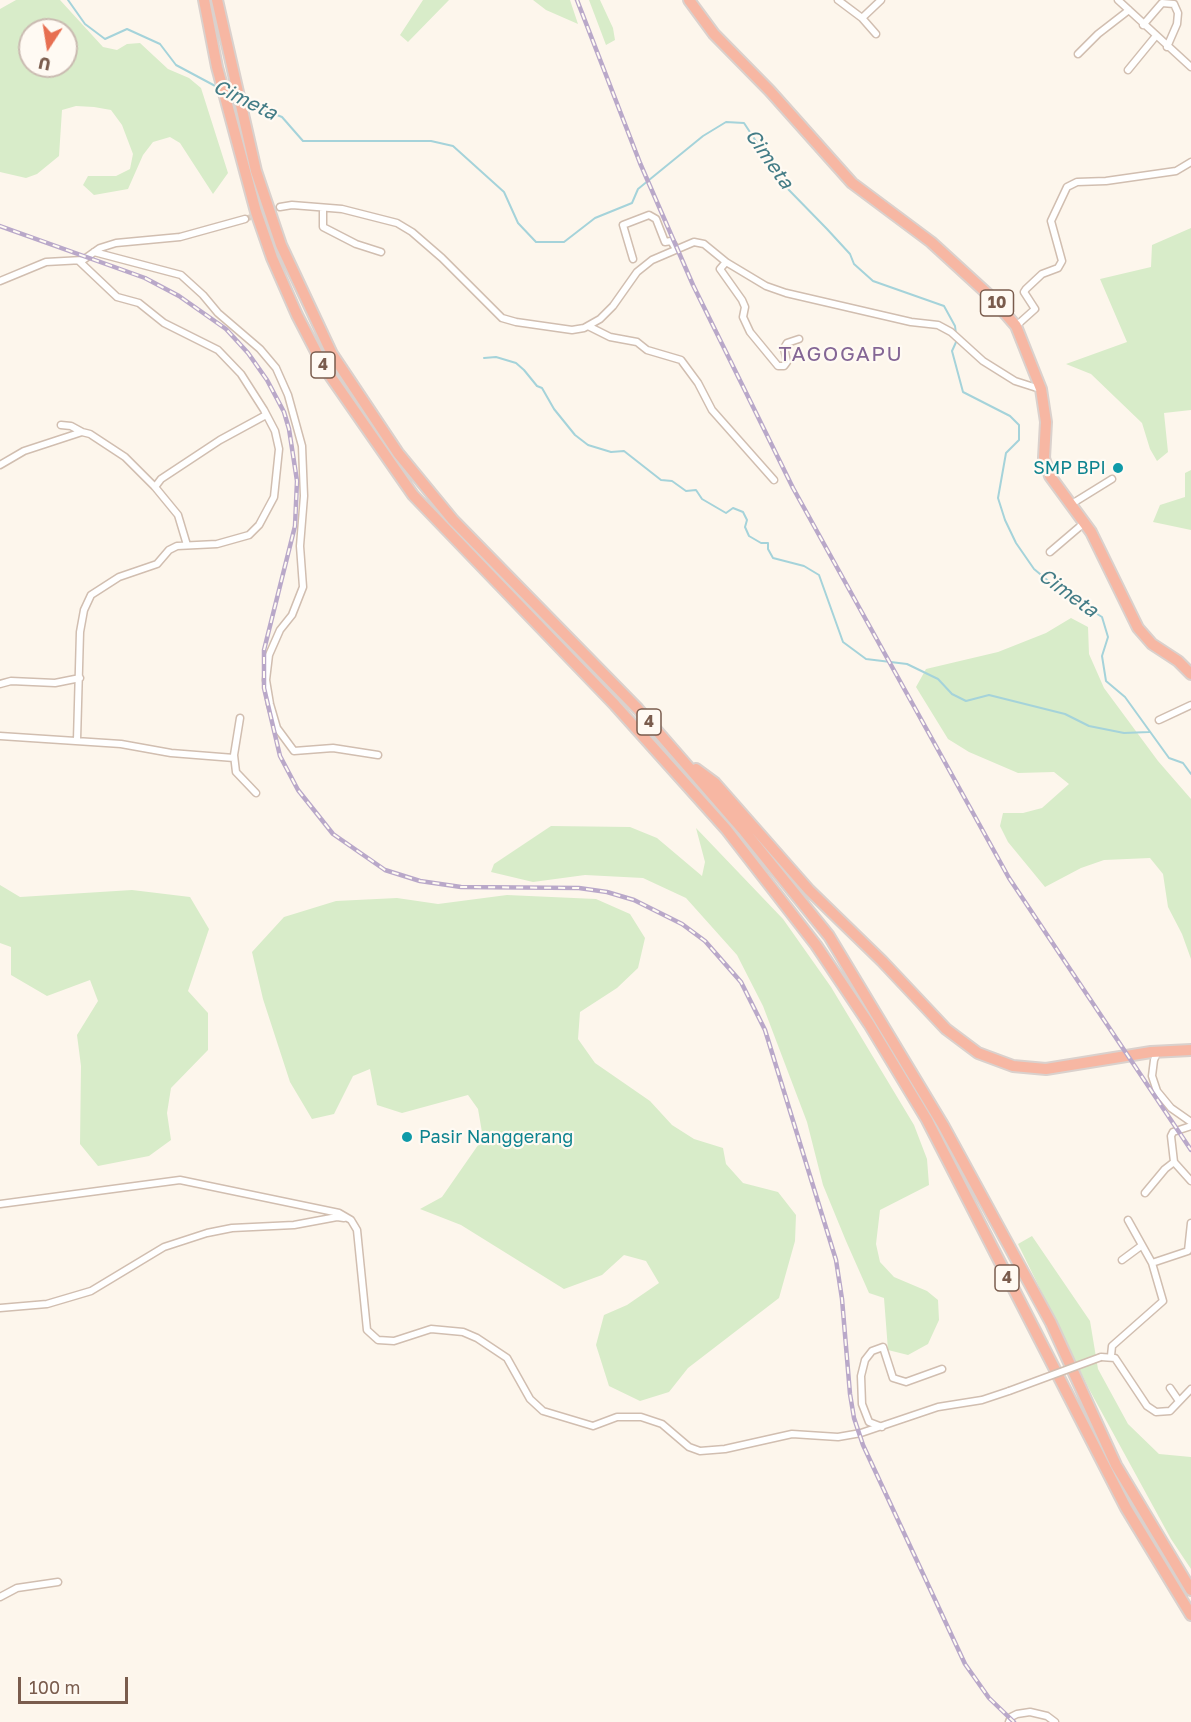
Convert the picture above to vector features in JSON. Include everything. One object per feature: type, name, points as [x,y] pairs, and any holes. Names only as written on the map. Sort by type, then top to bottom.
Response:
[{"type":"highway","name":"4","points":[[204,0],[217,67],[243,172],[272,258],[302,326],[353,412],[413,495],[615,705],[726,829],[787,905],[858,1007],[927,1120],[1126,1508],[1191,1615]]},
{"type":"highway","name":"4","points":[[217,0],[256,171],[281,245],[332,354],[398,453],[453,520],[638,709],[745,832],[829,936],[943,1125],[1051,1323],[1116,1465],[1191,1590]]},
{"type":"highway","name":"10","points":[[690,0],[714,34],[770,91],[852,183],[932,242],[990,296],[1016,326],[1041,389],[1046,422],[1044,450],[1046,467],[1069,506],[1084,523],[1110,568],[1138,628],[1152,644],[1178,661],[1191,674]]},
{"type":"highway","points":[[678,756],[715,783],[809,890],[882,961],[946,1029],[978,1053],[1014,1066],[1046,1068],[1158,1051],[1191,1050]]},
{"type":"street","points":[[838,0],[862,18],[876,34]]},
{"type":"street","points":[[862,18],[881,0]]},
{"type":"street","points":[[1118,0],[1155,37],[1191,67]]},
{"type":"street","points":[[1143,25],[1162,3],[1174,4],[1178,13],[1177,24],[1167,47]]},
{"type":"street","points":[[1078,54],[1098,34],[1120,20],[1129,10]]},
{"type":"street","points":[[1128,70],[1155,37]]},
{"type":"street","points":[[1016,326],[1035,309],[1026,295],[1026,289],[1042,274],[1060,264],[1061,255],[1051,221],[1067,187],[1077,182],[1106,181],[1176,171],[1191,162]]},
{"type":"street","points":[[280,207],[353,211],[403,226],[442,258],[502,318],[565,329],[588,326],[613,306],[644,265],[694,242],[704,244],[726,262],[766,286],[786,293],[912,322],[938,325],[951,332],[983,361],[1015,381],[1041,389]]},
{"type":"street","points":[[323,208],[321,224],[325,229],[356,244],[381,252]]},
{"type":"street","points":[[633,259],[623,225],[649,215],[656,219],[665,242],[671,241],[676,249]]},
{"type":"street","points":[[0,281],[56,260],[79,261],[116,243],[180,237],[245,219]]},
{"type":"street","points":[[94,252],[181,275],[203,295],[218,313],[260,349],[276,369],[288,395],[302,446],[304,496],[300,546],[303,579],[302,596],[274,640],[269,655],[266,680],[270,704],[277,728],[294,751],[333,748],[378,755]]},
{"type":"street","points":[[76,740],[80,632],[84,610],[91,595],[119,577],[157,564],[169,550],[187,545],[217,544],[249,535],[269,508],[278,484],[279,449],[275,431],[241,374],[218,350],[165,323],[139,303],[117,297],[79,261]]},
{"type":"street","points":[[726,262],[720,269],[742,300],[745,307],[743,317],[750,332],[778,366],[784,366],[787,362],[784,348],[787,343],[799,339]]},
{"type":"street","points":[[588,326],[610,337],[637,342],[647,350],[681,360],[698,383],[712,410],[774,480]]},
{"type":"street","points":[[155,487],[161,479],[220,440],[266,415]]},
{"type":"street","points":[[61,425],[71,426],[115,449],[155,487],[178,515],[187,545]]},
{"type":"street","points":[[0,465],[24,451],[82,432]]},
{"type":"street","points":[[1069,506],[1112,479]]},
{"type":"street","points":[[1050,552],[1084,523]]},
{"type":"street","points":[[0,684],[12,681],[55,683],[80,678]]},
{"type":"street","points":[[1159,720],[1191,705]]},
{"type":"street","points":[[240,718],[234,758],[236,772],[256,793]]},
{"type":"street","points":[[0,736],[76,740],[234,758]]},
{"type":"street","points":[[1158,1051],[1152,1076],[1157,1091],[1171,1108],[1191,1122]]},
{"type":"street","points":[[1191,1126],[1173,1132],[1171,1136],[1174,1162],[1191,1181]]},
{"type":"street","points":[[1145,1193],[1165,1168],[1174,1162]]},
{"type":"street","points":[[0,1204],[180,1180],[329,1211],[351,1220],[357,1230],[367,1330],[378,1340],[386,1342],[431,1329],[463,1332],[477,1338],[507,1358],[530,1399],[543,1411],[592,1426],[617,1417],[641,1417],[662,1424],[689,1447],[708,1452],[792,1434],[838,1437],[882,1427],[938,1407],[982,1400],[1101,1357],[1111,1356],[1119,1362],[1151,1410],[1167,1413],[1191,1389]]},
{"type":"street","points":[[0,1308],[47,1304],[91,1291],[164,1247],[207,1233],[232,1227],[294,1224],[337,1217],[351,1220]]},
{"type":"street","points":[[1111,1356],[1112,1346],[1163,1301],[1152,1263],[1128,1220]]},
{"type":"street","points":[[1152,1263],[1188,1251],[1191,1223]]},
{"type":"street","points":[[1122,1260],[1141,1245]]},
{"type":"street","points":[[882,1427],[869,1422],[862,1404],[861,1376],[865,1360],[872,1351],[883,1347],[893,1377],[906,1382],[942,1370]]},
{"type":"street","points":[[1170,1388],[1179,1401]]},
{"type":"street","points":[[0,1597],[17,1588],[58,1582]]},
{"type":"street","points":[[1009,1722],[1011,1717],[1017,1714],[1030,1712],[1047,1716],[1055,1722]]},
{"type":"green space","points":[[16,0],[60,0],[76,18],[18,18],[18,78],[78,78],[78,20],[103,47],[117,50],[127,44],[140,43],[168,69],[189,78],[201,88],[228,173],[213,194],[180,143],[170,137],[153,142],[143,155],[128,189],[94,195],[83,185],[88,176],[116,176],[130,169],[133,154],[122,125],[111,110],[76,106],[62,110],[59,156],[37,174],[26,178],[0,172],[0,9]]},
{"type":"green space","points":[[423,0],[449,0],[408,42],[400,35]]},
{"type":"green space","points":[[533,0],[570,0],[578,24],[546,10]]},
{"type":"green space","points":[[589,0],[600,0],[613,28],[615,40],[606,45]]},
{"type":"green space","points":[[1191,228],[1191,410],[1164,413],[1168,452],[1157,461],[1150,449],[1142,423],[1091,374],[1066,364],[1127,342],[1100,279],[1151,267],[1152,245]]},
{"type":"green space","points":[[1191,470],[1191,530],[1153,522],[1160,505],[1185,497],[1185,473]]},
{"type":"green space","points":[[1071,618],[1088,627],[1089,654],[1104,688],[1158,761],[1191,799],[1191,959],[1182,934],[1168,907],[1163,874],[1150,858],[1104,860],[1081,868],[1045,887],[1008,842],[1000,826],[1003,813],[1023,813],[1042,808],[1069,784],[1054,772],[1018,773],[969,752],[948,739],[916,687],[926,669],[998,652],[1046,633]]},
{"type":"green space","points":[[551,826],[630,827],[657,838],[702,876],[705,862],[696,828],[783,919],[831,987],[914,1125],[927,1159],[929,1185],[880,1210],[876,1244],[880,1262],[894,1277],[927,1291],[938,1300],[939,1320],[928,1344],[908,1355],[888,1350],[884,1298],[869,1293],[846,1241],[823,1185],[807,1122],[763,1006],[737,955],[686,898],[643,878],[585,875],[533,882],[491,872],[494,864]]},
{"type":"green space","points":[[0,885],[20,897],[132,890],[190,897],[209,929],[188,991],[208,1013],[208,1050],[171,1088],[167,1113],[171,1140],[149,1156],[98,1166],[80,1144],[81,1066],[77,1035],[98,1001],[90,980],[47,996],[11,975],[11,947],[0,943]]},
{"type":"green space","points":[[507,895],[596,899],[630,914],[645,938],[638,968],[617,988],[580,1012],[578,1039],[595,1063],[650,1101],[672,1125],[694,1139],[723,1148],[726,1164],[743,1183],[778,1192],[796,1215],[795,1241],[779,1298],[688,1368],[669,1392],[640,1401],[609,1386],[596,1345],[604,1315],[627,1305],[659,1283],[646,1261],[624,1255],[602,1275],[564,1289],[461,1225],[420,1209],[442,1197],[483,1138],[478,1109],[468,1095],[402,1113],[377,1105],[370,1069],[353,1076],[334,1114],[312,1119],[290,1082],[263,999],[252,952],[284,917],[336,901],[397,898],[438,904]]},
{"type":"green space","points":[[1032,1236],[1090,1321],[1098,1369],[1128,1424],[1159,1454],[1191,1457],[1191,1569],[1171,1539],[1089,1389],[1018,1244]]},
{"type":"waterway","name":"Cimeta","points":[[68,0],[85,24],[105,39],[127,29],[160,44],[176,65],[219,88]]},
{"type":"waterway","name":"Cimeta","points":[[245,102],[282,117],[303,141],[431,141],[453,146],[504,192],[518,223],[536,242],[564,242],[595,218],[632,203],[638,189],[703,136],[726,122],[744,123],[786,187],[850,254],[854,264],[873,281],[944,306],[955,326],[956,334]]},
{"type":"waterway","name":"Cimeta","points":[[957,340],[952,351],[963,392],[1010,416],[1019,425],[1019,440],[1006,453],[998,498],[1016,543],[1034,569],[1058,589],[1102,617],[1108,637],[1102,656],[1106,681],[1125,697],[1169,758],[1183,763],[1191,774]]},
{"type":"waterway","points":[[484,358],[496,357],[516,363],[537,386],[542,388],[554,409],[575,435],[588,445],[611,452],[624,451],[661,480],[672,481],[686,491],[696,490],[702,499],[726,513],[733,508],[743,512],[747,520],[745,527],[749,536],[761,543],[768,543],[768,549],[773,558],[804,566],[819,575],[843,642],[866,659],[907,664],[938,679],[952,694],[966,701],[989,695],[1065,714],[1089,726],[1124,733],[1149,732]]},
{"type":"tunnel","points":[[245,219],[280,207]]},
{"type":"railway","points":[[577,0],[640,163],[693,285],[793,488],[1009,878],[1191,1150]]},
{"type":"railway","points":[[0,226],[145,278],[179,296],[226,329],[248,353],[267,380],[284,412],[297,481],[295,526],[264,650],[264,688],[280,756],[298,790],[333,834],[385,870],[420,881],[461,887],[579,888],[607,892],[634,900],[682,924],[705,941],[741,982],[765,1030],[836,1260],[842,1299],[850,1394],[854,1418],[863,1445],[965,1664],[989,1698],[1014,1722]]},
{"type":"place","name":"SMP BPI","points":[[1118,468]]},
{"type":"place","name":"Pasir Nanggerang","points":[[407,1137]]},
{"type":"district","name":"TAGOGAPU","points":[[841,354]]}]
